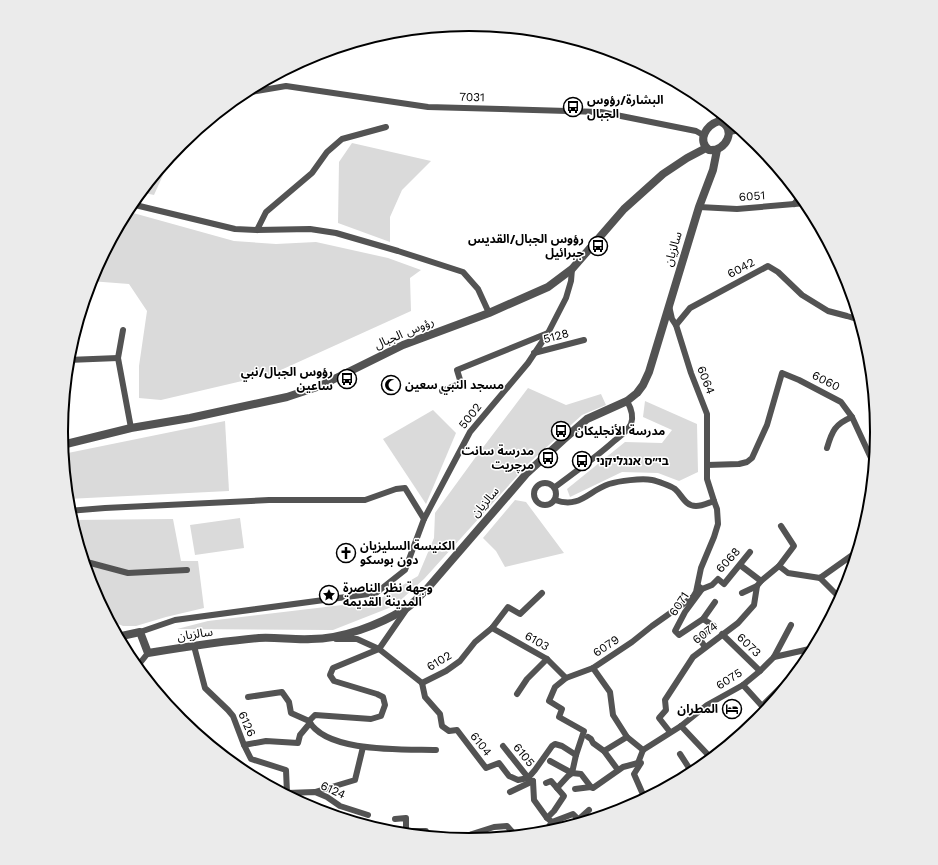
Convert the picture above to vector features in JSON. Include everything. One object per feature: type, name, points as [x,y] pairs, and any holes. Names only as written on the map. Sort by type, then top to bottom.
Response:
[{"type":"street","name":"7031","points":[[259,91],[286,86],[428,107],[601,112],[696,132],[703,135]]},
{"type":"street","points":[[720,121],[724,123],[729,131],[728,140],[717,150],[709,150],[706,148],[703,135],[716,122],[720,121]]},
{"type":"street","points":[[257,230],[266,212],[312,173],[327,152],[342,139],[386,127]]},
{"type":"street","points":[[729,131],[733,130]]},
{"type":"street","name":"رؤوس الجبال","points":[[68,443],[131,428],[190,418],[287,397],[320,386],[403,345],[489,313],[548,288],[572,269],[624,209],[663,174],[702,149],[706,148]]},
{"type":"street","name":"سالزيان","points":[[148,653],[261,638],[310,640],[327,639],[357,631],[407,608],[426,590],[527,473],[587,420],[627,401],[643,386],[649,372],[699,207],[713,170],[717,150]]},
{"type":"street","points":[[794,204],[797,201]]},
{"type":"street","name":"6051","points":[[699,207],[737,209],[799,203]]},
{"type":"street","points":[[137,206],[235,229],[310,229],[336,233],[434,262],[463,272],[478,289],[489,313]]},
{"type":"street","name":"6042","points":[[676,325],[690,308],[768,266],[778,272],[802,295],[828,311],[854,318]]},
{"type":"street","name":"5002","points":[[140,632],[175,620],[376,593],[405,570],[424,519],[470,432],[528,363],[548,333],[566,298],[571,281],[572,269]]},
{"type":"street","name":"6064","points":[[669,306],[691,373],[707,414],[707,479],[717,509],[718,524],[701,568],[700,588]]},
{"type":"street","points":[[122,330],[118,358],[131,428]]},
{"type":"street","points":[[442,391],[461,382],[457,370],[548,333]]},
{"type":"street","name":"5128","points":[[534,354],[584,340]]},
{"type":"street","points":[[74,360],[118,358]]},
{"type":"street","name":"6060","points":[[707,465],[739,464],[747,462],[752,458],[767,424],[782,373],[842,402],[852,417],[870,456]]},
{"type":"street","points":[[555,487],[598,455],[625,432],[631,424],[632,416],[631,408],[627,401]]},
{"type":"street","points":[[827,448],[833,431],[843,421],[852,417]]},
{"type":"street","points":[[555,500],[568,503],[576,502],[608,484],[630,480],[652,480],[674,488],[686,502],[691,505],[702,505],[714,501]]},
{"type":"street","points":[[541,483],[549,483],[555,487],[557,495],[555,500],[552,503],[544,505],[537,502],[534,495],[535,488],[541,483]]},
{"type":"street","points":[[75,510],[269,500],[365,500],[396,489],[405,488],[424,519]]},
{"type":"street","points":[[742,593],[759,584],[779,566],[794,546],[781,526]]},
{"type":"street","name":"6068","points":[[700,588],[712,585],[718,579],[724,584],[750,552]]},
{"type":"street","points":[[820,578],[851,556]]},
{"type":"street","points":[[89,562],[128,573],[187,570]]},
{"type":"street","points":[[740,565],[759,584]]},
{"type":"street","points":[[779,566],[788,573],[820,578],[836,594]]},
{"type":"street","name":"6074","points":[[670,732],[659,718],[666,710],[665,700],[693,657],[738,623],[754,605],[759,584]]},
{"type":"street","name":"6079","points":[[643,750],[627,737],[613,715],[610,692],[592,668],[632,642],[693,597],[700,588]]},
{"type":"street","name":"6071","points":[[700,588],[675,631],[679,635],[703,619]]},
{"type":"street","name":"6102","points":[[327,639],[357,639],[379,649],[422,684],[446,671],[460,661],[475,642],[492,628],[508,608],[520,614],[542,593]]},
{"type":"street","points":[[705,647],[699,638],[714,626],[703,619],[715,602]]},
{"type":"street","points":[[244,745],[266,741],[298,743],[300,735],[315,715],[371,719],[381,716],[385,705],[383,697],[334,681],[330,675],[333,668],[379,649],[407,608]]},
{"type":"street","name":"6075","points":[[643,750],[681,726],[707,705],[743,685],[760,671],[774,657],[791,625]]},
{"type":"street","name":"6103","points":[[492,628],[547,659],[566,678]]},
{"type":"street","points":[[123,636],[140,632],[148,653],[140,663]]},
{"type":"street","name":"6073","points":[[722,634],[760,671]]},
{"type":"street","name":"6126","points":[[194,646],[205,688],[230,713],[251,759],[286,770],[287,791]]},
{"type":"street","points":[[774,657],[808,647]]},
{"type":"street","points":[[516,694],[527,679],[547,659]]},
{"type":"street","points":[[557,788],[572,773],[576,755],[584,732],[559,717],[562,709],[549,701],[555,687],[566,678],[592,668]]},
{"type":"street","name":"6104","points":[[422,684],[425,697],[440,714],[442,726],[449,731],[457,730],[486,768],[499,763],[509,776],[518,780],[531,779]]},
{"type":"street","points":[[743,685],[762,706],[771,697]]},
{"type":"street","points":[[248,697],[282,692],[289,702],[290,713],[309,722],[318,731],[329,737],[347,744],[364,747],[436,750]]},
{"type":"street","points":[[681,726],[708,755]]},
{"type":"street","points":[[588,736],[593,743],[604,751],[618,770]]},
{"type":"street","points":[[604,751],[627,737]]},
{"type":"street","points":[[550,825],[534,800],[531,779],[535,770],[555,744],[562,746],[576,755]]},
{"type":"street","name":"6105","points":[[503,746],[531,779]]},
{"type":"street","points":[[315,792],[355,780],[364,747]]},
{"type":"street","points":[[643,750],[638,762],[641,763],[634,774],[643,795]]},
{"type":"street","points":[[680,754],[689,768]]},
{"type":"street","points":[[550,761],[572,773],[581,774],[591,787]]},
{"type":"street","points":[[575,789],[593,788],[623,767],[638,762]]},
{"type":"street","points":[[510,792],[531,779]]},
{"type":"street","points":[[546,783],[552,781],[564,796],[554,810],[550,825]]},
{"type":"street","name":"6124","points":[[292,794],[315,792],[328,797],[340,806],[368,815]]},
{"type":"street","points":[[554,810],[563,817]]},
{"type":"street","points":[[584,817],[589,810]]},
{"type":"street","points":[[550,825],[563,817],[574,814],[578,818]]},
{"type":"street","points":[[395,819],[406,818],[406,829]]},
{"type":"street","points":[[479,834],[494,827],[507,826],[512,832]]},
{"type":"shaded area","points":[[352,143],[431,161],[402,190],[390,217],[390,242],[338,223],[339,162]]},
{"type":"shaded area","points":[[165,170],[154,195],[146,193]]},
{"type":"shaded area","points":[[133,213],[234,241],[276,244],[316,242],[388,258],[421,270],[410,278],[411,311],[272,374],[161,400],[139,398],[139,366],[147,311],[129,284],[97,282],[109,255]]},
{"type":"shaded area","points":[[528,388],[566,405],[601,394],[606,405],[582,415],[528,464],[424,579],[394,606],[333,630],[177,629],[208,621],[376,601],[418,576],[434,538],[435,513]]},
{"type":"shaded area","points":[[645,401],[697,424],[698,472],[679,481],[658,473],[622,472],[570,497],[567,489],[625,442],[662,443],[672,430],[643,417]]},
{"type":"shaded area","points":[[433,410],[456,433],[426,504],[383,439]]},
{"type":"shaded area","points":[[225,421],[229,491],[73,499],[68,453]]},
{"type":"shaded area","points":[[515,500],[526,502],[564,553],[505,567],[496,551],[483,538]]},
{"type":"shaded area","points":[[240,518],[244,548],[195,555],[190,525]]},
{"type":"shaded area","points":[[173,519],[181,561],[198,561],[204,608],[136,626],[123,626],[116,623],[98,586],[89,562],[77,520]]},
{"type":"place","name":"البشارة/رؤوس الجبال","points":[[573,107]]},
{"type":"place","name":"رؤوس الجبال/القديس جبرائيل","points":[[598,246]]},
{"type":"place","name":"رؤوس الجبال/نبي ساعين","points":[[347,379]]},
{"type":"place","name":"مسجد النبي سعين","points":[[391,385]]},
{"type":"place","name":"مدرسة الأنجليكان","points":[[561,431]]},
{"type":"place","name":"مدرسة سانت مرچريت","points":[[548,458]]},
{"type":"place","name":"בי״ס אנגליקני","points":[[582,461]]},
{"type":"place","name":"الكنيسة السليزيان دون بوسكو","points":[[346,553]]},
{"type":"place","name":"وجهة نظر الناصرة المدينة القديمة","points":[[329,595]]},
{"type":"place","name":"المطران","points":[[732,709]]}]
